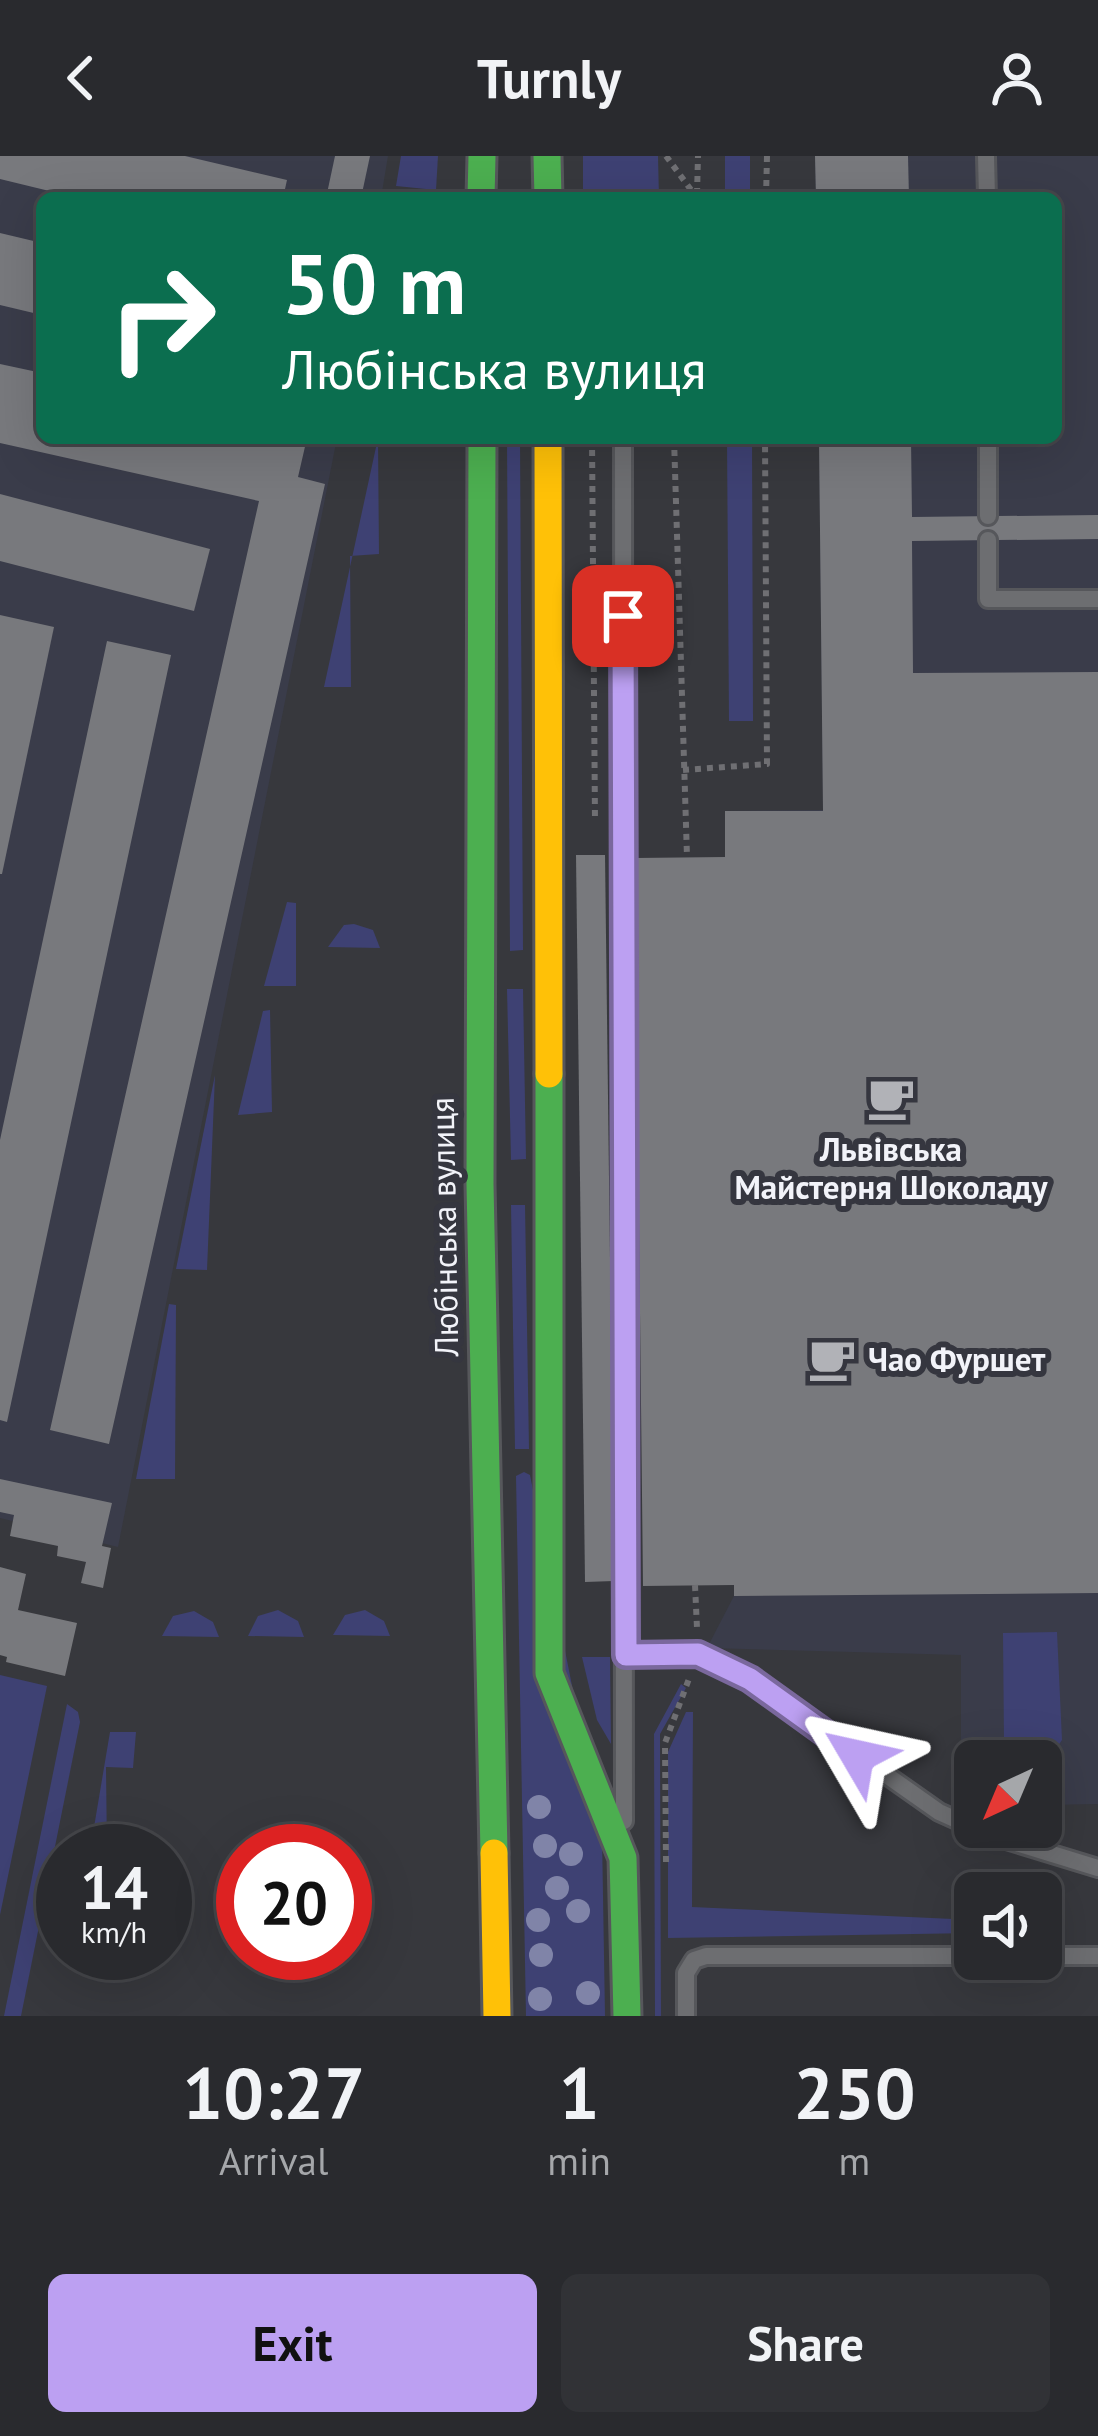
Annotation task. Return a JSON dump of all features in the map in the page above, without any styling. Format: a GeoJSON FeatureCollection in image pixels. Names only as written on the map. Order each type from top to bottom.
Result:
{"type":"FeatureCollection","features":[{"type":"Feature","properties":{"kind":"street"},"geometry":{"type":"LineString","coordinates":[[481,192],[482,156]]}},
{"type":"Feature","properties":{"kind":"street"},"geometry":{"type":"LineString","coordinates":[[547,156],[548,192]]}},
{"type":"Feature","properties":{"kind":"street","name":"Любінська вулиця"},"geometry":{"type":"LineString","coordinates":[[482,444],[478,1044],[497,2016]]}},
{"type":"Feature","properties":{"kind":"street"},"geometry":{"type":"LineString","coordinates":[[548,444],[549,1673],[623,1858],[627,2016]]}},
{"type":"Feature","properties":{"kind":"lane"},"geometry":{"type":"LineString","coordinates":[[986,156],[987,192]]}},
{"type":"Feature","properties":{"kind":"lane"},"geometry":{"type":"LineString","coordinates":[[623,444],[623,1858]]}},
{"type":"Feature","properties":{"kind":"lane"},"geometry":{"type":"LineString","coordinates":[[988,444],[988,516]]}},
{"type":"Feature","properties":{"kind":"lane"},"geometry":{"type":"LineString","coordinates":[[988,540],[988,599],[1098,599]]}},
{"type":"Feature","properties":{"kind":"lane"},"geometry":{"type":"LineString","coordinates":[[626,1655],[698,1654],[750,1679],[939,1812],[990,1835],[1098,1868]]}},
{"type":"Feature","properties":{"kind":"lane"},"geometry":{"type":"LineString","coordinates":[[686,2016],[686,1973],[694,1960],[706,1956],[954,1956]]}},
{"type":"Feature","properties":{"kind":"lane"},"geometry":{"type":"LineString","coordinates":[[1062,1956],[1098,1956]]}},
{"type":"Feature","properties":{"kind":"path"},"geometry":{"type":"LineString","coordinates":[[666,156],[693,192]]}},
{"type":"Feature","properties":{"kind":"path"},"geometry":{"type":"LineString","coordinates":[[697,192],[698,156]]}},
{"type":"Feature","properties":{"kind":"path"},"geometry":{"type":"LineString","coordinates":[[766,156],[766,192]]}},
{"type":"Feature","properties":{"kind":"path"},"geometry":{"type":"LineString","coordinates":[[592,444],[595,832]]}},
{"type":"Feature","properties":{"kind":"path"},"geometry":{"type":"LineString","coordinates":[[674,444],[687,857]]}},
{"type":"Feature","properties":{"kind":"path"},"geometry":{"type":"LineString","coordinates":[[683,770],[767,764],[765,444]]}},
{"type":"Feature","properties":{"kind":"path"},"geometry":{"type":"LineString","coordinates":[[666,1880],[665,1743],[698,1654],[695,1585]]}},
{"type":"Feature","properties":{"kind":"shaded area"},"geometry":{"type":"Polygon","coordinates":[[[0,156],[388,156],[382,192],[36,192],[36,444],[336,444],[118,1547],[0,1518],[0,156]]]}},
{"type":"Feature","properties":{"kind":"shaded area"},"geometry":{"type":"Polygon","coordinates":[[[401,156],[438,156],[436,190],[396,186],[401,156]]]}},
{"type":"Feature","properties":{"kind":"shaded area"},"geometry":{"type":"Polygon","coordinates":[[[583,156],[658,156],[659,192],[583,192],[583,156]]]}},
{"type":"Feature","properties":{"kind":"shaded area"},"geometry":{"type":"Polygon","coordinates":[[[725,156],[750,156],[750,192],[725,192],[725,156]]]}},
{"type":"Feature","properties":{"kind":"shaded area"},"geometry":{"type":"Polygon","coordinates":[[[815,156],[1098,156],[1098,1804],[1062,1805],[1062,1740],[961,1740],[961,1655],[707,1648],[734,1596],[725,811],[823,810],[819,444],[1062,444],[1062,192],[816,192],[815,156]]]}},
{"type":"Feature","properties":{"kind":"shaded area"},"geometry":{"type":"Polygon","coordinates":[[[377,444],[378,444],[379,554],[352,556],[377,444]]]}},
{"type":"Feature","properties":{"kind":"shaded area"},"geometry":{"type":"Polygon","coordinates":[[[507,444],[520,444],[523,950],[510,951],[507,444]]]}},
{"type":"Feature","properties":{"kind":"shaded area"},"geometry":{"type":"Polygon","coordinates":[[[727,444],[752,444],[753,721],[729,721],[727,444]]]}},
{"type":"Feature","properties":{"kind":"shaded area"},"geometry":{"type":"Polygon","coordinates":[[[350,567],[351,687],[324,687],[350,567]]]}},
{"type":"Feature","properties":{"kind":"shaded area"},"geometry":{"type":"Polygon","coordinates":[[[287,902],[296,903],[296,986],[264,986],[287,902]]]}},
{"type":"Feature","properties":{"kind":"shaded area"},"geometry":{"type":"Polygon","coordinates":[[[344,925],[373,930],[380,948],[328,947],[344,925]]]}},
{"type":"Feature","properties":{"kind":"shaded area"},"geometry":{"type":"Polygon","coordinates":[[[507,989],[523,989],[526,1159],[511,1160],[507,989]]]}},
{"type":"Feature","properties":{"kind":"shaded area"},"geometry":{"type":"Polygon","coordinates":[[[270,1010],[272,1112],[238,1115],[263,1011],[270,1010]]]}},
{"type":"Feature","properties":{"kind":"shaded area"},"geometry":{"type":"Polygon","coordinates":[[[215,1075],[207,1270],[176,1269],[215,1075]]]}},
{"type":"Feature","properties":{"kind":"shaded area"},"geometry":{"type":"Polygon","coordinates":[[[511,1205],[525,1205],[529,1449],[515,1449],[511,1205]]]}},
{"type":"Feature","properties":{"kind":"shaded area"},"geometry":{"type":"Polygon","coordinates":[[[169,1304],[176,1305],[175,1479],[136,1479],[169,1304]]]}},
{"type":"Feature","properties":{"kind":"shaded area"},"geometry":{"type":"Polygon","coordinates":[[[530,1475],[602,1836],[605,2016],[526,2016],[516,1476],[530,1475]]]}},
{"type":"Feature","properties":{"kind":"shaded area"},"geometry":{"type":"Polygon","coordinates":[[[278,1610],[298,1621],[304,1637],[248,1636],[258,1616],[278,1610]]]}},
{"type":"Feature","properties":{"kind":"shaded area"},"geometry":{"type":"Polygon","coordinates":[[[365,1610],[384,1621],[390,1636],[333,1635],[345,1615],[365,1610]]]}},
{"type":"Feature","properties":{"kind":"shaded area"},"geometry":{"type":"Polygon","coordinates":[[[194,1611],[213,1622],[219,1637],[162,1636],[173,1616],[194,1611]]]}},
{"type":"Feature","properties":{"kind":"shaded area"},"geometry":{"type":"Polygon","coordinates":[[[1057,1632],[1062,1740],[1004,1740],[1003,1633],[1057,1632]]]}},
{"type":"Feature","properties":{"kind":"shaded area"},"geometry":{"type":"Polygon","coordinates":[[[582,1657],[610,1657],[611,1744],[597,1720],[582,1657]]]}},
{"type":"Feature","properties":{"kind":"shaded area"},"geometry":{"type":"Polygon","coordinates":[[[0,1675],[47,1686],[0,1915],[0,1675]]]}},
{"type":"Feature","properties":{"kind":"shaded area"},"geometry":{"type":"Polygon","coordinates":[[[681,1684],[686,1688],[660,1734],[661,2016],[655,2016],[654,1734],[681,1684]]]}},
{"type":"Feature","properties":{"kind":"shaded area"},"geometry":{"type":"Polygon","coordinates":[[[67,1704],[78,1712],[80,1722],[60,1824],[43,1824],[67,1704]]]}},
{"type":"Feature","properties":{"kind":"shaded area"},"geometry":{"type":"Polygon","coordinates":[[[686,1712],[693,1712],[692,1907],[954,1919],[954,1933],[668,1938],[668,1752],[686,1712]]]}},
{"type":"Feature","properties":{"kind":"shaded area"},"geometry":{"type":"Polygon","coordinates":[[[110,1732],[136,1732],[133,1768],[106,1767],[107,1824],[95,1824],[110,1732]]]}},
{"type":"Feature","properties":{"kind":"shaded area"},"geometry":{"type":"Polygon","coordinates":[[[36,1858],[36,1941],[21,2016],[4,2016],[36,1858]]]}},
{"type":"Feature","properties":{"kind":"building"},"geometry":{"type":"Polygon","coordinates":[[[0,156],[185,156],[287,180],[284,192],[53,192],[0,179],[0,156]]]}},
{"type":"Feature","properties":{"kind":"building"},"geometry":{"type":"Polygon","coordinates":[[[335,156],[370,156],[362,192],[327,192],[335,156]]]}},
{"type":"Feature","properties":{"kind":"building"},"geometry":{"type":"Polygon","coordinates":[[[815,156],[908,156],[909,192],[816,192],[815,156]]]}},
{"type":"Feature","properties":{"kind":"building"},"geometry":{"type":"Polygon","coordinates":[[[0,233],[36,242],[36,314],[0,305],[0,233]]]}},
{"type":"Feature","properties":{"kind":"building"},"geometry":{"type":"Polygon","coordinates":[[[0,364],[36,372],[36,444],[306,444],[298,477],[325,484],[109,1444],[50,1430],[259,501],[0,443],[0,364]]]}},
{"type":"Feature","properties":{"kind":"building"},"geometry":{"type":"Polygon","coordinates":[[[819,444],[911,444],[912,517],[1098,515],[1098,539],[912,541],[913,673],[1098,672],[1098,1593],[734,1596],[734,1585],[643,1586],[635,858],[725,857],[725,811],[823,811],[819,444]]]}},
{"type":"Feature","properties":{"kind":"building"},"geometry":{"type":"Polygon","coordinates":[[[0,494],[210,549],[194,611],[0,561],[0,494]]]}},
{"type":"Feature","properties":{"kind":"building"},"geometry":{"type":"Polygon","coordinates":[[[0,615],[54,627],[2,874],[0,874],[0,615]]]}},
{"type":"Feature","properties":{"kind":"building"},"geometry":{"type":"Polygon","coordinates":[[[107,641],[171,655],[7,1422],[0,1420],[0,1140],[107,641]]]}},
{"type":"Feature","properties":{"kind":"building"},"geometry":{"type":"Polygon","coordinates":[[[576,855],[605,855],[614,1581],[585,1582],[576,855]]]}},
{"type":"Feature","properties":{"kind":"building"},"geometry":{"type":"Polygon","coordinates":[[[0,1479],[112,1503],[102,1546],[111,1548],[103,1588],[81,1583],[86,1562],[57,1556],[58,1546],[10,1536],[14,1515],[0,1512],[0,1479]]]}},
{"type":"Feature","properties":{"kind":"building"},"geometry":{"type":"Polygon","coordinates":[[[0,1567],[26,1574],[18,1610],[77,1623],[65,1676],[6,1662],[7,1657],[0,1655],[0,1567]]]}},
{"type":"Feature","properties":{"kind":"traffic: fast"},"geometry":{"type":"LineString","coordinates":[[481,192],[482,156]]}},
{"type":"Feature","properties":{"kind":"traffic: fast"},"geometry":{"type":"LineString","coordinates":[[547,156],[548,192]]}},
{"type":"Feature","properties":{"kind":"traffic: fast"},"geometry":{"type":"LineString","coordinates":[[482,444],[480,1184],[494,1853]]}},
{"type":"Feature","properties":{"kind":"traffic: fast"},"geometry":{"type":"LineString","coordinates":[[549,1074],[549,1673],[623,1858],[627,2016]]}},
{"type":"Feature","properties":{"kind":"traffic: slow"},"geometry":{"type":"LineString","coordinates":[[548,444],[549,1074]]}},
{"type":"Feature","properties":{"kind":"traffic: slow"},"geometry":{"type":"LineString","coordinates":[[494,1853],[497,2016]]}},
{"type":"Feature","properties":{"kind":"place","name":"Львівська Майстерня Шоколаду"},"geometry":{"type":"Point","coordinates":[891,1098]}},
{"type":"Feature","properties":{"kind":"place","name":"Чао Фуршет"},"geometry":{"type":"Point","coordinates":[832,1359]}},
{"type":"Feature","properties":{"kind":"route"},"geometry":{"type":"LineString","coordinates":[[623,616],[626,1655],[698,1654],[750,1679],[857,1756]]}}]}
